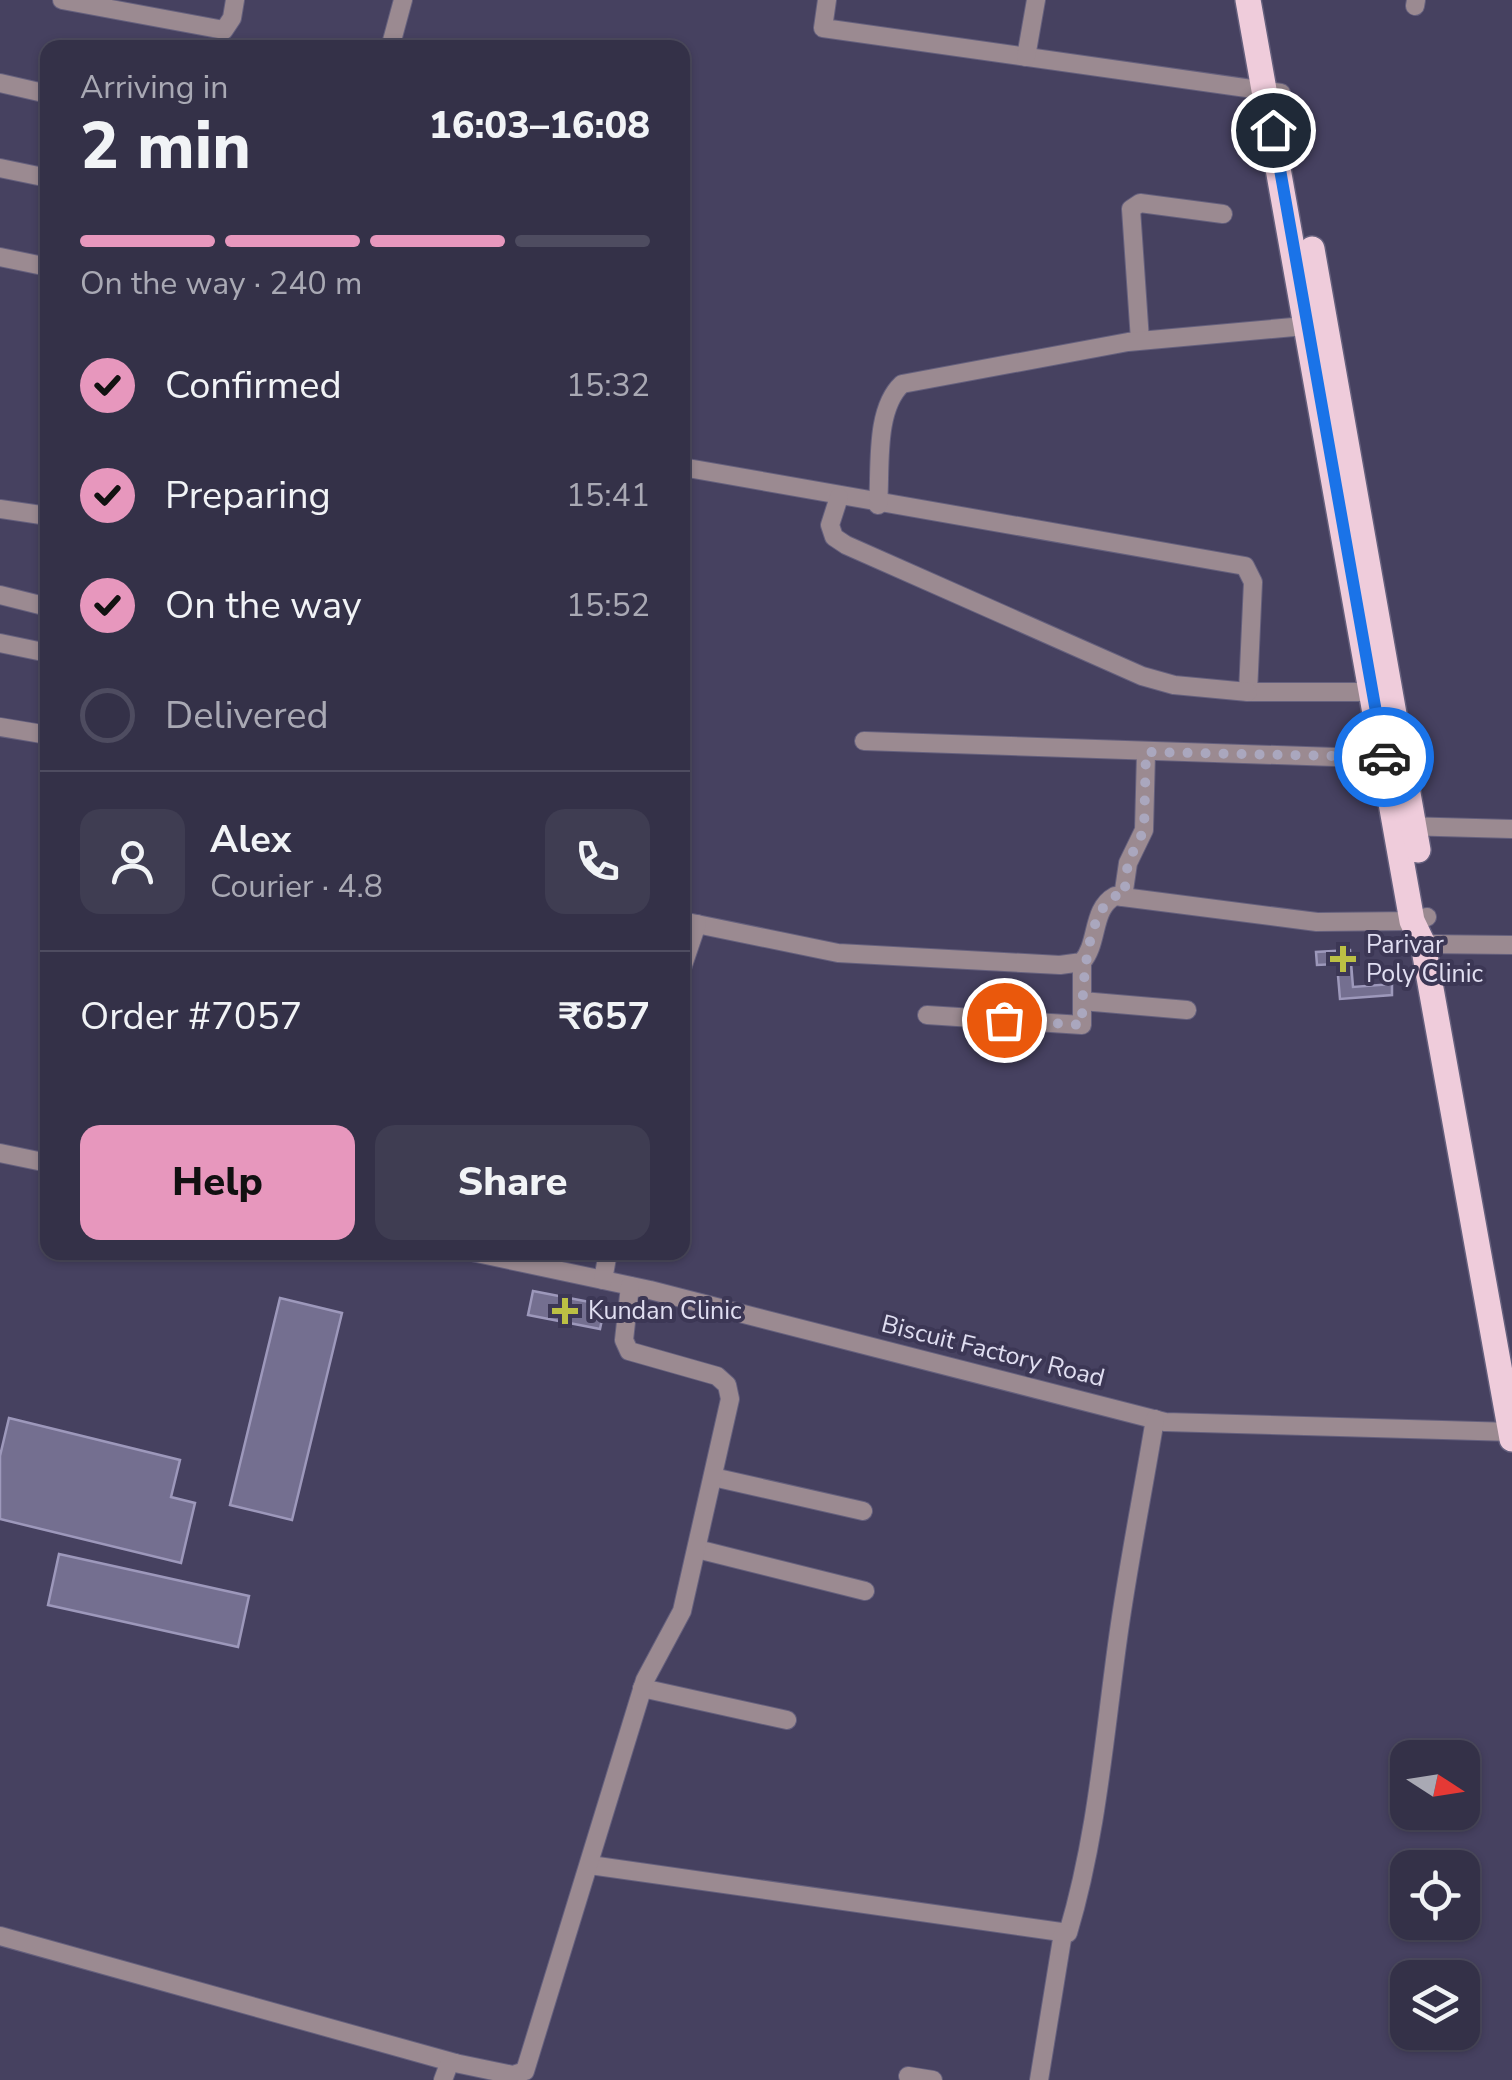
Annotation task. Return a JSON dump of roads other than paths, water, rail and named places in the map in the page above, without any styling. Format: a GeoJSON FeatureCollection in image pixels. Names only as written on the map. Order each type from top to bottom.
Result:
{"type":"FeatureCollection","features":[{"type":"Feature","properties":{"kind":"main road"},"geometry":{"type":"LineString","coordinates":[[1248,0],[1274,92]]}},
{"type":"Feature","properties":{"kind":"main road"},"geometry":{"type":"LineString","coordinates":[[1263,0],[1274,92],[1512,1434]]}},
{"type":"Feature","properties":{"kind":"street"},"geometry":{"type":"LineString","coordinates":[[62,0],[224,30],[232,18],[235,0]]}},
{"type":"Feature","properties":{"kind":"street"},"geometry":{"type":"LineString","coordinates":[[392,40],[403,0]]}},
{"type":"Feature","properties":{"kind":"street"},"geometry":{"type":"LineString","coordinates":[[827,0],[823,28],[1274,92]]}},
{"type":"Feature","properties":{"kind":"street"},"geometry":{"type":"LineString","coordinates":[[1026,57],[1036,0]]}},
{"type":"Feature","properties":{"kind":"street"},"geometry":{"type":"LineString","coordinates":[[0,82],[40,92]]}},
{"type":"Feature","properties":{"kind":"street"},"geometry":{"type":"LineString","coordinates":[[0,168],[40,176]]}},
{"type":"Feature","properties":{"kind":"street"},"geometry":{"type":"LineString","coordinates":[[1140,340],[1131,209],[1140,203],[1223,214]]}},
{"type":"Feature","properties":{"kind":"street"},"geometry":{"type":"LineString","coordinates":[[0,257],[40,265]]}},
{"type":"Feature","properties":{"kind":"street"},"geometry":{"type":"LineString","coordinates":[[878,505],[884,427],[892,393],[902,384],[1140,340],[1317,325]]}},
{"type":"Feature","properties":{"kind":"street"},"geometry":{"type":"LineString","coordinates":[[690,469],[878,505],[1245,566],[1253,582],[1248,692]]}},
{"type":"Feature","properties":{"kind":"street"},"geometry":{"type":"LineString","coordinates":[[839,497],[830,525],[834,537],[846,544],[1159,682],[1248,692],[1383,692]]}},
{"type":"Feature","properties":{"kind":"street"},"geometry":{"type":"LineString","coordinates":[[0,509],[40,515]]}},
{"type":"Feature","properties":{"kind":"street"},"geometry":{"type":"LineString","coordinates":[[0,595],[40,605]]}},
{"type":"Feature","properties":{"kind":"street"},"geometry":{"type":"LineString","coordinates":[[0,643],[40,650]]}},
{"type":"Feature","properties":{"kind":"street"},"geometry":{"type":"LineString","coordinates":[[0,727],[40,734]]}},
{"type":"Feature","properties":{"kind":"street"},"geometry":{"type":"LineString","coordinates":[[864,741],[1394,759]]}},
{"type":"Feature","properties":{"kind":"street"},"geometry":{"type":"LineString","coordinates":[[1124,896],[1128,862],[1144,830],[1146,752]]}},
{"type":"Feature","properties":{"kind":"street"},"geometry":{"type":"LineString","coordinates":[[1406,826],[1512,830]]}},
{"type":"Feature","properties":{"kind":"street"},"geometry":{"type":"LineString","coordinates":[[927,1015],[1082,1025],[1082,962],[1104,904],[1115,896],[1317,922],[1421,927],[1512,945]]}},
{"type":"Feature","properties":{"kind":"street"},"geometry":{"type":"LineString","coordinates":[[690,922],[838,954],[1060,965],[1082,962]]}},
{"type":"Feature","properties":{"kind":"street"},"geometry":{"type":"LineString","coordinates":[[1082,1002],[1187,1010]]}},
{"type":"Feature","properties":{"kind":"street"},"geometry":{"type":"LineString","coordinates":[[0,1153],[40,1161]]}},
{"type":"Feature","properties":{"kind":"street","name":"Biscuit Factory Road"},"geometry":{"type":"LineString","coordinates":[[509,1260],[630,1286],[1155,1419],[1512,1434]]}},
{"type":"Feature","properties":{"kind":"street"},"geometry":{"type":"LineString","coordinates":[[603,1280],[607,1260]]}},
{"type":"Feature","properties":{"kind":"street"},"geometry":{"type":"LineString","coordinates":[[0,1936],[455,2063],[533,2076],[642,1688],[678,1624],[730,1399],[727,1385],[717,1376],[629,1351],[624,1340],[630,1286]]}},
{"type":"Feature","properties":{"kind":"street"},"geometry":{"type":"LineString","coordinates":[[590,1865],[1068,1933],[1085,1876],[1155,1419]]}},
{"type":"Feature","properties":{"kind":"street"},"geometry":{"type":"LineString","coordinates":[[712,1478],[863,1512]]}},
{"type":"Feature","properties":{"kind":"street"},"geometry":{"type":"LineString","coordinates":[[696,1549],[865,1591]]}},
{"type":"Feature","properties":{"kind":"street"},"geometry":{"type":"LineString","coordinates":[[642,1688],[788,1720]]}},
{"type":"Feature","properties":{"kind":"street"},"geometry":{"type":"LineString","coordinates":[[1039,2080],[1063,1932]]}},
{"type":"Feature","properties":{"kind":"street"},"geometry":{"type":"LineString","coordinates":[[443,2080],[449,2064],[455,2063]]}},
{"type":"Feature","properties":{"kind":"street"},"geometry":{"type":"LineString","coordinates":[[908,2076],[934,2080]]}},
{"type":"Feature","properties":{"kind":"place","name":"Parivar Poly Clinic"},"geometry":{"type":"Point","coordinates":[1343,959]}},
{"type":"Feature","properties":{"kind":"place","name":"Kundan Clinic"},"geometry":{"type":"Point","coordinates":[565,1311]}}]}
